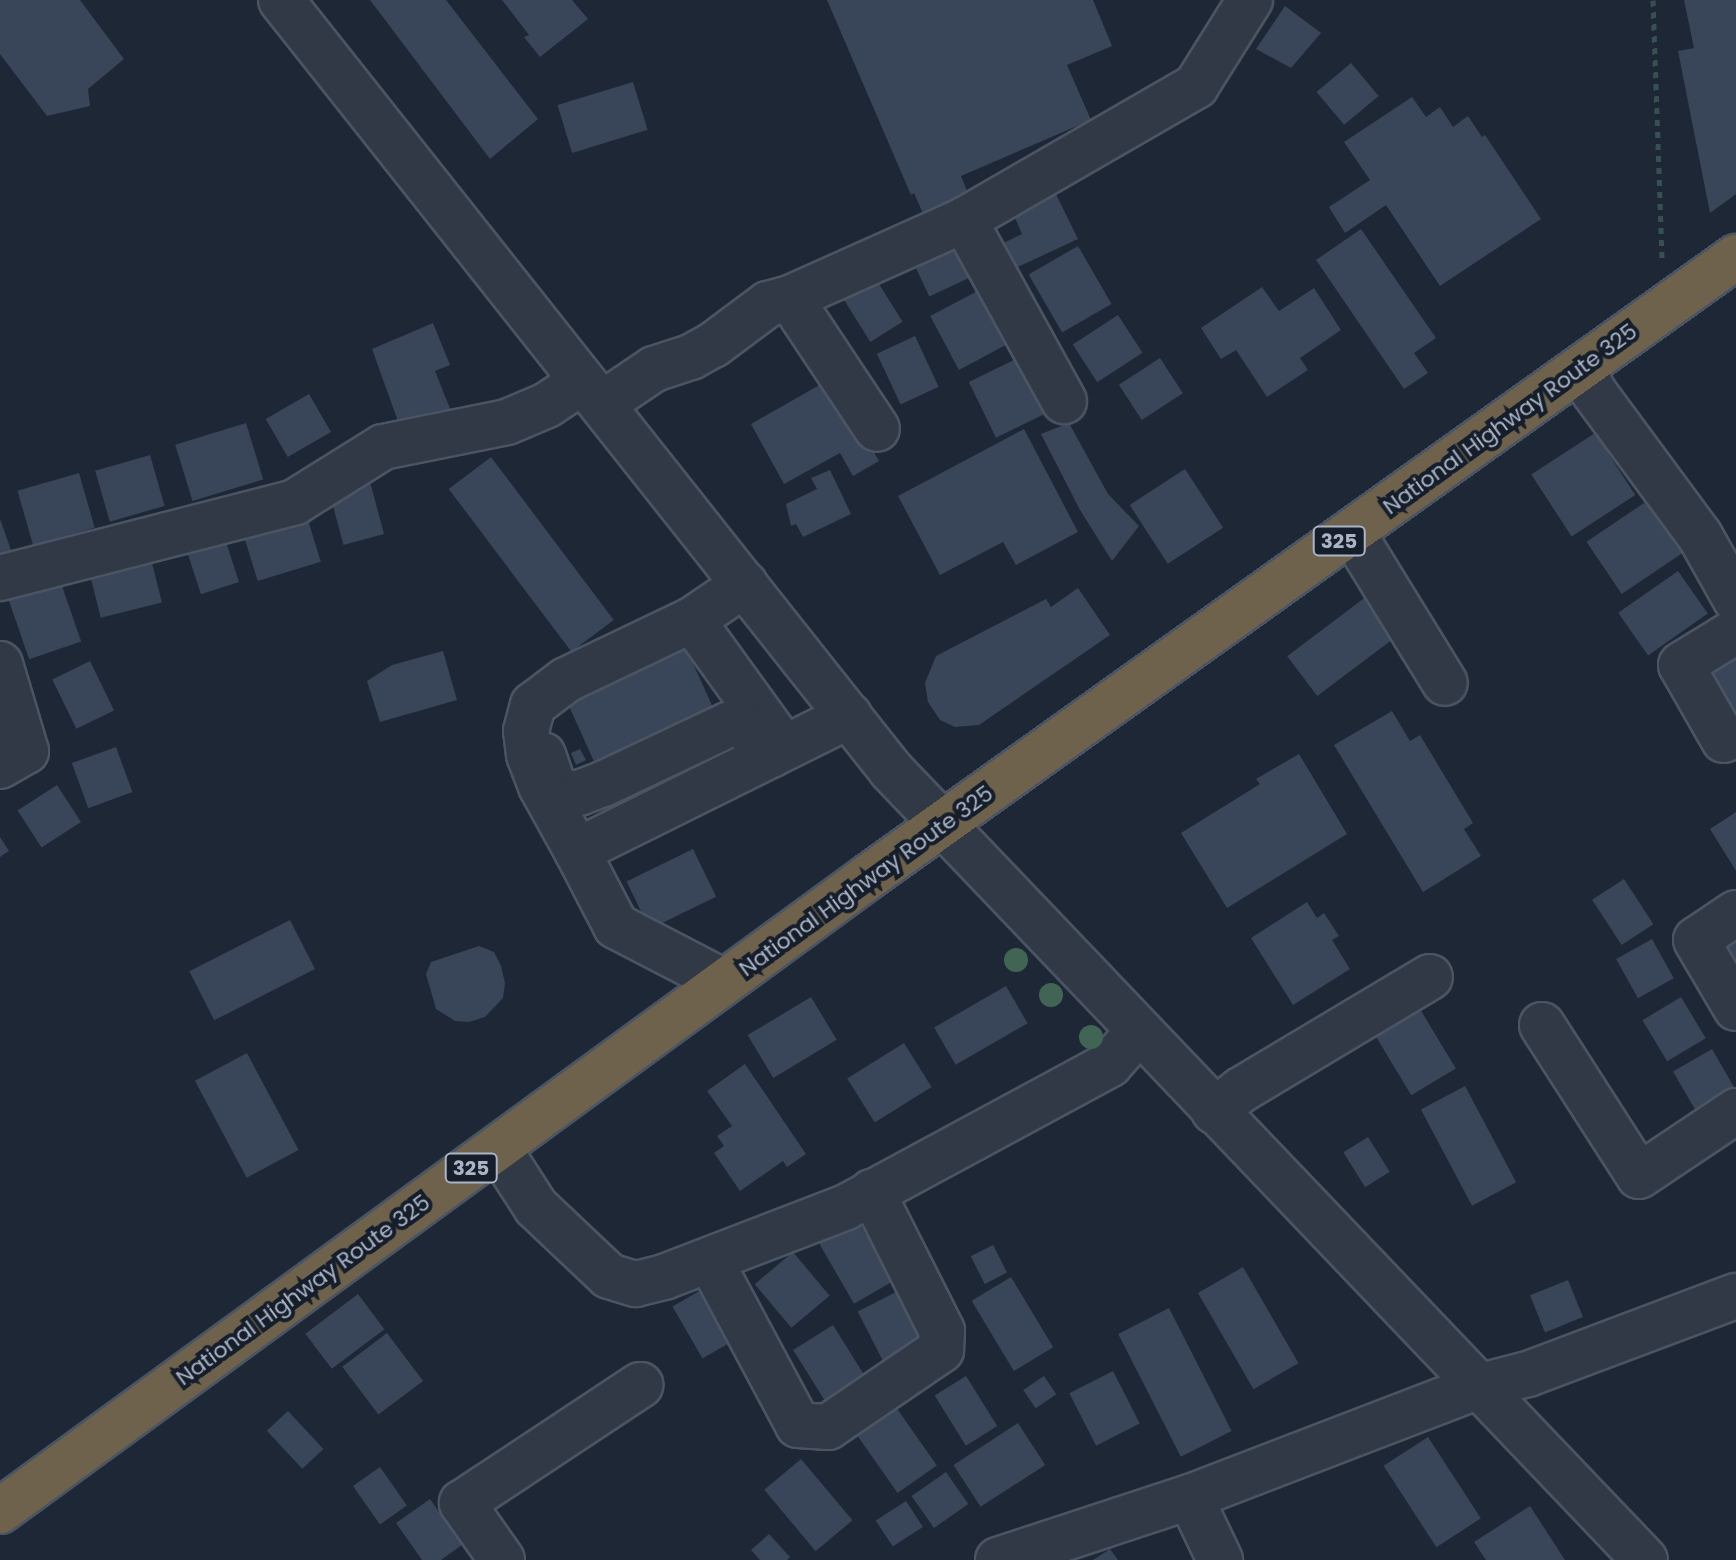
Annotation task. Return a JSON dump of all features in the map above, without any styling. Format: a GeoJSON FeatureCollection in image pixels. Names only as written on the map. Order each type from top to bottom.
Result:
{"type":"FeatureCollection","features":[{"type":"Feature","properties":{"kind":"highway","name":"National Highway Route 325"},"geometry":{"type":"LineString","coordinates":[[0,1511],[724,982],[1736,257]]}},
{"type":"Feature","properties":{"kind":"street"},"geometry":{"type":"LineString","coordinates":[[281,0],[849,716],[943,827],[1645,1560]]}},
{"type":"Feature","properties":{"kind":"street"},"geometry":{"type":"LineString","coordinates":[[0,578],[295,502],[383,447],[507,422],[547,405],[593,393],[713,345],[768,304],[790,298],[964,220],[1196,86],[1250,0]]}},
{"type":"Feature","properties":{"kind":"street"},"geometry":{"type":"LineString","coordinates":[[964,220],[1064,401]]}},
{"type":"Feature","properties":{"kind":"street"},"geometry":{"type":"LineString","coordinates":[[790,298],[877,429]]}},
{"type":"Feature","properties":{"kind":"street"},"geometry":{"type":"LineString","coordinates":[[1582,368],[1593,391],[1700,536],[1736,600]]}},
{"type":"Feature","properties":{"kind":"street"},"geometry":{"type":"LineString","coordinates":[[1352,532],[1445,683]]}},
{"type":"Feature","properties":{"kind":"street"},"geometry":{"type":"LineString","coordinates":[[724,982],[616,926],[541,786],[529,755],[526,731],[533,705],[550,702],[692,620],[745,584]]}},
{"type":"Feature","properties":{"kind":"street"},"geometry":{"type":"LineString","coordinates":[[692,620],[778,752]]}},
{"type":"Feature","properties":{"kind":"street"},"geometry":{"type":"LineString","coordinates":[[1724,740],[1681,665],[1736,631]]}},
{"type":"Feature","properties":{"kind":"street"},"geometry":{"type":"LineString","coordinates":[[0,664],[26,751],[0,766]]}},
{"type":"Feature","properties":{"kind":"street"},"geometry":{"type":"LineString","coordinates":[[550,702],[543,759],[554,787],[567,793],[579,793],[603,784],[730,724],[743,725],[778,752]]}},
{"type":"Feature","properties":{"kind":"street"},"geometry":{"type":"LineString","coordinates":[[577,851],[849,716]]}},
{"type":"Feature","properties":{"kind":"street"},"geometry":{"type":"LineString","coordinates":[[1736,913],[1696,940],[1736,1008]]}},
{"type":"Feature","properties":{"kind":"street"},"geometry":{"type":"LineString","coordinates":[[1214,1111],[1241,1090],[1430,977]]}},
{"type":"Feature","properties":{"kind":"street"},"geometry":{"type":"LineString","coordinates":[[1542,1025],[1639,1176],[1736,1111]]}},
{"type":"Feature","properties":{"kind":"street"},"geometry":{"type":"LineString","coordinates":[[498,1148],[536,1207],[609,1276],[636,1284],[664,1277],[846,1207],[1110,1064],[1138,1032]]}},
{"type":"Feature","properties":{"kind":"street"},"geometry":{"type":"LineString","coordinates":[[710,1260],[798,1425],[828,1427],[941,1350],[942,1331],[872,1192]]}},
{"type":"Feature","properties":{"kind":"street"},"geometry":{"type":"LineString","coordinates":[[998,1560],[1190,1497],[1477,1387],[1528,1374],[1736,1296]]}},
{"type":"Feature","properties":{"kind":"street"},"geometry":{"type":"LineString","coordinates":[[502,1560],[462,1503],[640,1385]]}},
{"type":"Feature","properties":{"kind":"street"},"geometry":{"type":"LineString","coordinates":[[1190,1497],[1220,1560]]}},
{"type":"Feature","properties":{"kind":"path"},"geometry":{"type":"LineString","coordinates":[[1653,0],[1662,276],[1679,298]]}},
{"type":"Feature","properties":{"kind":"building"},"geometry":{"type":"Polygon","coordinates":[[[0,0],[80,0],[124,59],[88,89],[90,106],[47,116],[0,54],[0,0]]]}},
{"type":"Feature","properties":{"kind":"building"},"geometry":{"type":"Polygon","coordinates":[[[370,0],[446,0],[538,119],[490,159],[370,0]]]}},
{"type":"Feature","properties":{"kind":"building"},"geometry":{"type":"Polygon","coordinates":[[[502,0],[572,0],[588,19],[540,57],[524,37],[529,35],[502,0]]]}},
{"type":"Feature","properties":{"kind":"building"},"geometry":{"type":"Polygon","coordinates":[[[827,0],[1093,0],[1112,46],[1067,65],[1091,120],[961,176],[970,198],[925,218],[914,193],[911,195],[827,0]]]}},
{"type":"Feature","properties":{"kind":"building"},"geometry":{"type":"Polygon","coordinates":[[[1684,0],[1736,0],[1736,194],[1710,213],[1678,51],[1694,48],[1684,0]]]}},
{"type":"Feature","properties":{"kind":"building"},"geometry":{"type":"Polygon","coordinates":[[[1285,6],[1321,33],[1291,68],[1256,49],[1285,6]]]}},
{"type":"Feature","properties":{"kind":"building"},"geometry":{"type":"Polygon","coordinates":[[[1351,63],[1379,96],[1344,125],[1317,92],[1351,63]]]}},
{"type":"Feature","properties":{"kind":"building"},"geometry":{"type":"Polygon","coordinates":[[[633,82],[648,130],[572,153],[557,105],[633,82]]]}},
{"type":"Feature","properties":{"kind":"building"},"geometry":{"type":"Polygon","coordinates":[[[1412,97],[1426,117],[1440,107],[1453,127],[1468,116],[1482,137],[1485,135],[1541,219],[1440,286],[1386,205],[1345,233],[1329,207],[1370,180],[1344,142],[1412,97]]]}},
{"type":"Feature","properties":{"kind":"building"},"geometry":{"type":"Polygon","coordinates":[[[1055,192],[1078,239],[1007,272],[995,247],[1022,234],[1013,213],[1055,192]]]}},
{"type":"Feature","properties":{"kind":"building"},"geometry":{"type":"Polygon","coordinates":[[[1361,229],[1436,338],[1414,353],[1428,373],[1404,389],[1316,260],[1361,229]]]}},
{"type":"Feature","properties":{"kind":"building"},"geometry":{"type":"Polygon","coordinates":[[[954,243],[970,277],[929,296],[913,262],[954,243]]]}},
{"type":"Feature","properties":{"kind":"building"},"geometry":{"type":"Polygon","coordinates":[[[1078,246],[1112,304],[1062,333],[1029,275],[1078,246]]]}},
{"type":"Feature","properties":{"kind":"building"},"geometry":{"type":"Polygon","coordinates":[[[874,276],[903,322],[870,342],[842,296],[874,276]]]}},
{"type":"Feature","properties":{"kind":"building"},"geometry":{"type":"Polygon","coordinates":[[[985,287],[1014,341],[959,370],[930,316],[985,287]]]}},
{"type":"Feature","properties":{"kind":"building"},"geometry":{"type":"Polygon","coordinates":[[[1262,287],[1279,311],[1314,288],[1341,330],[1300,358],[1308,370],[1267,397],[1236,350],[1221,359],[1201,328],[1262,287]]]}},
{"type":"Feature","properties":{"kind":"building"},"geometry":{"type":"Polygon","coordinates":[[[1118,315],[1143,353],[1097,382],[1073,344],[1118,315]]]}},
{"type":"Feature","properties":{"kind":"building"},"geometry":{"type":"Polygon","coordinates":[[[433,323],[450,365],[435,371],[451,411],[399,424],[372,349],[433,323]]]}},
{"type":"Feature","properties":{"kind":"building"},"geometry":{"type":"Polygon","coordinates":[[[915,336],[939,387],[901,405],[877,354],[915,336]]]}},
{"type":"Feature","properties":{"kind":"building"},"geometry":{"type":"Polygon","coordinates":[[[1020,357],[1047,413],[996,438],[969,382],[1020,357]]]}},
{"type":"Feature","properties":{"kind":"building"},"geometry":{"type":"Polygon","coordinates":[[[1160,358],[1183,393],[1142,420],[1119,385],[1160,358]]]}},
{"type":"Feature","properties":{"kind":"building"},"geometry":{"type":"Polygon","coordinates":[[[823,383],[851,434],[860,428],[879,461],[853,476],[840,453],[784,484],[751,424],[823,383]]]}},
{"type":"Feature","properties":{"kind":"building"},"geometry":{"type":"Polygon","coordinates":[[[309,394],[331,432],[288,457],[266,419],[309,394]]]}},
{"type":"Feature","properties":{"kind":"building"},"geometry":{"type":"Polygon","coordinates":[[[246,423],[263,479],[192,501],[175,445],[246,423]]]}},
{"type":"Feature","properties":{"kind":"building"},"geometry":{"type":"Polygon","coordinates":[[[1069,423],[1108,494],[1139,526],[1112,561],[1080,510],[1041,434],[1069,423]]]}},
{"type":"Feature","properties":{"kind":"building"},"geometry":{"type":"Polygon","coordinates":[[[1024,429],[1078,532],[1016,565],[1003,542],[940,575],[898,496],[1024,429]]]}},
{"type":"Feature","properties":{"kind":"building"},"geometry":{"type":"Polygon","coordinates":[[[1595,433],[1635,495],[1572,536],[1531,474],[1595,433]]]}},
{"type":"Feature","properties":{"kind":"building"},"geometry":{"type":"Polygon","coordinates":[[[150,455],[165,506],[110,522],[95,471],[150,455]]]}},
{"type":"Feature","properties":{"kind":"building"},"geometry":{"type":"Polygon","coordinates":[[[491,457],[614,620],[571,652],[449,489],[491,457]]]}},
{"type":"Feature","properties":{"kind":"building"},"geometry":{"type":"Polygon","coordinates":[[[1185,469],[1223,528],[1168,564],[1130,505],[1185,469]]]}},
{"type":"Feature","properties":{"kind":"building"},"geometry":{"type":"Polygon","coordinates":[[[830,470],[851,514],[803,537],[796,524],[791,526],[786,504],[817,489],[811,478],[830,470]]]}},
{"type":"Feature","properties":{"kind":"building"},"geometry":{"type":"Polygon","coordinates":[[[79,473],[95,528],[33,545],[17,491],[79,473]]]}},
{"type":"Feature","properties":{"kind":"building"},"geometry":{"type":"Polygon","coordinates":[[[369,478],[384,534],[343,545],[328,489],[369,478]]]}},
{"type":"Feature","properties":{"kind":"building"},"geometry":{"type":"Polygon","coordinates":[[[1647,501],[1682,553],[1622,594],[1586,542],[1647,501]]]}},
{"type":"Feature","properties":{"kind":"building"},"geometry":{"type":"Polygon","coordinates":[[[305,510],[321,562],[258,581],[242,529],[305,510]]]}},
{"type":"Feature","properties":{"kind":"building"},"geometry":{"type":"Polygon","coordinates":[[[0,519],[12,553],[0,557],[0,519]]]}},
{"type":"Feature","properties":{"kind":"building"},"geometry":{"type":"Polygon","coordinates":[[[226,542],[239,582],[201,594],[188,554],[226,542]]]}},
{"type":"Feature","properties":{"kind":"building"},"geometry":{"type":"Polygon","coordinates":[[[150,555],[162,603],[101,618],[89,570],[150,555]]]}},
{"type":"Feature","properties":{"kind":"building"},"geometry":{"type":"Polygon","coordinates":[[[1678,571],[1708,614],[1648,655],[1618,613],[1678,571]]]}},
{"type":"Feature","properties":{"kind":"building"},"geometry":{"type":"Polygon","coordinates":[[[60,580],[81,641],[29,659],[8,598],[60,580]]]}},
{"type":"Feature","properties":{"kind":"building"},"geometry":{"type":"Polygon","coordinates":[[[1078,588],[1110,635],[979,725],[955,727],[940,720],[928,702],[925,683],[936,656],[1046,599],[1051,607],[1078,588]]]}},
{"type":"Feature","properties":{"kind":"building"},"geometry":{"type":"Polygon","coordinates":[[[1367,596],[1397,636],[1317,696],[1287,656],[1367,596]]]}},
{"type":"Feature","properties":{"kind":"building"},"geometry":{"type":"Polygon","coordinates":[[[686,648],[715,712],[596,766],[564,695],[580,687],[584,696],[628,676],[624,667],[639,660],[643,668],[686,648]]]}},
{"type":"Feature","properties":{"kind":"building"},"geometry":{"type":"Polygon","coordinates":[[[1736,650],[1736,743],[1679,675],[1736,650]]]}},
{"type":"Feature","properties":{"kind":"building"},"geometry":{"type":"Polygon","coordinates":[[[443,651],[457,700],[380,722],[367,681],[392,665],[443,651]]]}},
{"type":"Feature","properties":{"kind":"building"},"geometry":{"type":"Polygon","coordinates":[[[90,661],[114,710],[76,729],[52,679],[90,661]]]}},
{"type":"Feature","properties":{"kind":"building"},"geometry":{"type":"Polygon","coordinates":[[[1392,711],[1410,741],[1420,735],[1473,823],[1464,829],[1481,856],[1423,892],[1334,745],[1392,711]]]}},
{"type":"Feature","properties":{"kind":"building"},"geometry":{"type":"Polygon","coordinates":[[[116,747],[132,792],[88,808],[72,763],[116,747]]]}},
{"type":"Feature","properties":{"kind":"building"},"geometry":{"type":"Polygon","coordinates":[[[580,749],[586,760],[576,765],[571,753],[580,749]]]}},
{"type":"Feature","properties":{"kind":"building"},"geometry":{"type":"Polygon","coordinates":[[[1299,754],[1347,834],[1227,908],[1181,833],[1260,784],[1256,779],[1299,754]]]}},
{"type":"Feature","properties":{"kind":"building"},"geometry":{"type":"Polygon","coordinates":[[[57,785],[81,822],[42,847],[18,811],[57,785]]]}},
{"type":"Feature","properties":{"kind":"building"},"geometry":{"type":"Polygon","coordinates":[[[1736,812],[1736,871],[1710,829],[1736,812]]]}},
{"type":"Feature","properties":{"kind":"building"},"geometry":{"type":"Polygon","coordinates":[[[0,837],[9,851],[0,857],[0,837]]]}},
{"type":"Feature","properties":{"kind":"building"},"geometry":{"type":"Polygon","coordinates":[[[693,849],[716,897],[650,929],[626,881],[693,849]]]}},
{"type":"Feature","properties":{"kind":"building"},"geometry":{"type":"Polygon","coordinates":[[[1624,879],[1653,924],[1622,945],[1592,900],[1624,879]]]}},
{"type":"Feature","properties":{"kind":"building"},"geometry":{"type":"Polygon","coordinates":[[[1307,902],[1317,918],[1324,913],[1339,936],[1332,940],[1350,969],[1293,1005],[1251,938],[1307,902]]]}},
{"type":"Feature","properties":{"kind":"building"},"geometry":{"type":"Polygon","coordinates":[[[290,920],[315,969],[214,1020],[189,971],[290,920]]]}},
{"type":"Feature","properties":{"kind":"building"},"geometry":{"type":"Polygon","coordinates":[[[1736,926],[1736,972],[1715,939],[1736,926]]]}},
{"type":"Feature","properties":{"kind":"building"},"geometry":{"type":"Polygon","coordinates":[[[1652,939],[1674,978],[1638,998],[1616,959],[1652,939]]]}},
{"type":"Feature","properties":{"kind":"building"},"geometry":{"type":"Polygon","coordinates":[[[479,946],[494,952],[501,966],[505,983],[503,998],[485,1017],[469,1022],[455,1021],[436,1009],[426,974],[431,962],[479,946]]]}},
{"type":"Feature","properties":{"kind":"building"},"geometry":{"type":"Polygon","coordinates":[[[1006,986],[1028,1023],[956,1065],[934,1028],[1006,986]]]}},
{"type":"Feature","properties":{"kind":"building"},"geometry":{"type":"Polygon","coordinates":[[[1411,994],[1456,1069],[1411,1095],[1366,1021],[1411,994]]]}},
{"type":"Feature","properties":{"kind":"building"},"geometry":{"type":"Polygon","coordinates":[[[811,997],[837,1040],[773,1078],[748,1035],[811,997]]]}},
{"type":"Feature","properties":{"kind":"building"},"geometry":{"type":"Polygon","coordinates":[[[1681,997],[1706,1038],[1667,1061],[1642,1020],[1681,997]]]}},
{"type":"Feature","properties":{"kind":"building"},"geometry":{"type":"Polygon","coordinates":[[[904,1043],[932,1087],[875,1123],[847,1079],[904,1043]]]}},
{"type":"Feature","properties":{"kind":"building"},"geometry":{"type":"Polygon","coordinates":[[[1712,1049],[1734,1087],[1695,1110],[1673,1072],[1712,1049]]]}},
{"type":"Feature","properties":{"kind":"building"},"geometry":{"type":"Polygon","coordinates":[[[247,1053],[299,1150],[247,1178],[195,1081],[247,1053]]]}},
{"type":"Feature","properties":{"kind":"building"},"geometry":{"type":"Polygon","coordinates":[[[745,1064],[806,1154],[787,1167],[783,1161],[740,1191],[714,1153],[724,1146],[717,1136],[732,1126],[707,1091],[745,1064]]]}},
{"type":"Feature","properties":{"kind":"building"},"geometry":{"type":"Polygon","coordinates":[[[1465,1086],[1516,1182],[1472,1206],[1421,1109],[1465,1086]]]}},
{"type":"Feature","properties":{"kind":"building"},"geometry":{"type":"Polygon","coordinates":[[[1368,1137],[1390,1172],[1365,1187],[1343,1152],[1368,1137]]]}},
{"type":"Feature","properties":{"kind":"building"},"geometry":{"type":"Polygon","coordinates":[[[857,1219],[893,1281],[854,1304],[818,1242],[857,1219]]]}},
{"type":"Feature","properties":{"kind":"building"},"geometry":{"type":"Polygon","coordinates":[[[993,1245],[1007,1273],[985,1284],[971,1256],[993,1245]]]}},
{"type":"Feature","properties":{"kind":"building"},"geometry":{"type":"Polygon","coordinates":[[[793,1252],[830,1296],[791,1328],[755,1284],[793,1252]]]}},
{"type":"Feature","properties":{"kind":"building"},"geometry":{"type":"Polygon","coordinates":[[[1243,1267],[1298,1363],[1253,1389],[1198,1293],[1243,1267]]]}},
{"type":"Feature","properties":{"kind":"building"},"geometry":{"type":"Polygon","coordinates":[[[1011,1277],[1053,1347],[1014,1371],[972,1301],[1011,1277]]]}},
{"type":"Feature","properties":{"kind":"building"},"geometry":{"type":"Polygon","coordinates":[[[1568,1280],[1583,1317],[1545,1332],[1530,1295],[1568,1280]]]}},
{"type":"Feature","properties":{"kind":"building"},"geometry":{"type":"Polygon","coordinates":[[[708,1286],[738,1338],[702,1358],[672,1306],[708,1286]]]}},
{"type":"Feature","properties":{"kind":"building"},"geometry":{"type":"Polygon","coordinates":[[[896,1292],[923,1345],[884,1364],[858,1312],[896,1292]]]}},
{"type":"Feature","properties":{"kind":"building"},"geometry":{"type":"Polygon","coordinates":[[[358,1294],[384,1329],[332,1369],[305,1334],[358,1294]]]}},
{"type":"Feature","properties":{"kind":"building"},"geometry":{"type":"Polygon","coordinates":[[[1169,1308],[1232,1431],[1181,1457],[1118,1334],[1169,1308]]]}},
{"type":"Feature","properties":{"kind":"building"},"geometry":{"type":"Polygon","coordinates":[[[833,1325],[864,1375],[824,1400],[793,1350],[833,1325]]]}},
{"type":"Feature","properties":{"kind":"building"},"geometry":{"type":"Polygon","coordinates":[[[387,1333],[423,1381],[378,1415],[342,1367],[387,1333]]]}},
{"type":"Feature","properties":{"kind":"building"},"geometry":{"type":"Polygon","coordinates":[[[1113,1371],[1140,1424],[1096,1446],[1069,1393],[1113,1371]]]}},
{"type":"Feature","properties":{"kind":"building"},"geometry":{"type":"Polygon","coordinates":[[[966,1376],[997,1426],[966,1446],[935,1396],[966,1376]]]}},
{"type":"Feature","properties":{"kind":"building"},"geometry":{"type":"Polygon","coordinates":[[[1044,1376],[1056,1394],[1036,1408],[1023,1390],[1044,1376]]]}},
{"type":"Feature","properties":{"kind":"building"},"geometry":{"type":"Polygon","coordinates":[[[891,1400],[937,1466],[898,1493],[852,1428],[891,1400]]]}},
{"type":"Feature","properties":{"kind":"building"},"geometry":{"type":"Polygon","coordinates":[[[288,1411],[323,1449],[302,1469],[267,1431],[288,1411]]]}},
{"type":"Feature","properties":{"kind":"building"},"geometry":{"type":"Polygon","coordinates":[[[1018,1423],[1045,1465],[981,1507],[953,1465],[1018,1423]]]}},
{"type":"Feature","properties":{"kind":"building"},"geometry":{"type":"Polygon","coordinates":[[[1428,1437],[1481,1518],[1436,1547],[1384,1466],[1428,1437]]]}},
{"type":"Feature","properties":{"kind":"building"},"geometry":{"type":"Polygon","coordinates":[[[801,1459],[852,1520],[816,1551],[764,1490],[801,1459]]]}},
{"type":"Feature","properties":{"kind":"building"},"geometry":{"type":"Polygon","coordinates":[[[380,1467],[407,1506],[380,1524],[353,1486],[380,1467]]]}},
{"type":"Feature","properties":{"kind":"building"},"geometry":{"type":"Polygon","coordinates":[[[946,1472],[968,1504],[934,1528],[912,1496],[946,1472]]]}},
{"type":"Feature","properties":{"kind":"building"},"geometry":{"type":"Polygon","coordinates":[[[430,1499],[462,1545],[441,1560],[422,1560],[396,1523],[430,1499]]]}},
{"type":"Feature","properties":{"kind":"building"},"geometry":{"type":"Polygon","coordinates":[[[906,1501],[923,1527],[893,1547],[876,1521],[906,1501]]]}},
{"type":"Feature","properties":{"kind":"building"},"geometry":{"type":"Polygon","coordinates":[[[1530,1506],[1565,1560],[1486,1560],[1474,1542],[1530,1506]]]}},
{"type":"Feature","properties":{"kind":"building"},"geometry":{"type":"Polygon","coordinates":[[[769,1534],[790,1557],[787,1560],[760,1560],[751,1550],[769,1534]]]}},
{"type":"Feature","properties":{"kind":"building"},"geometry":{"type":"Polygon","coordinates":[[[1110,1549],[1118,1560],[1093,1560],[1110,1549]]]}}]}
